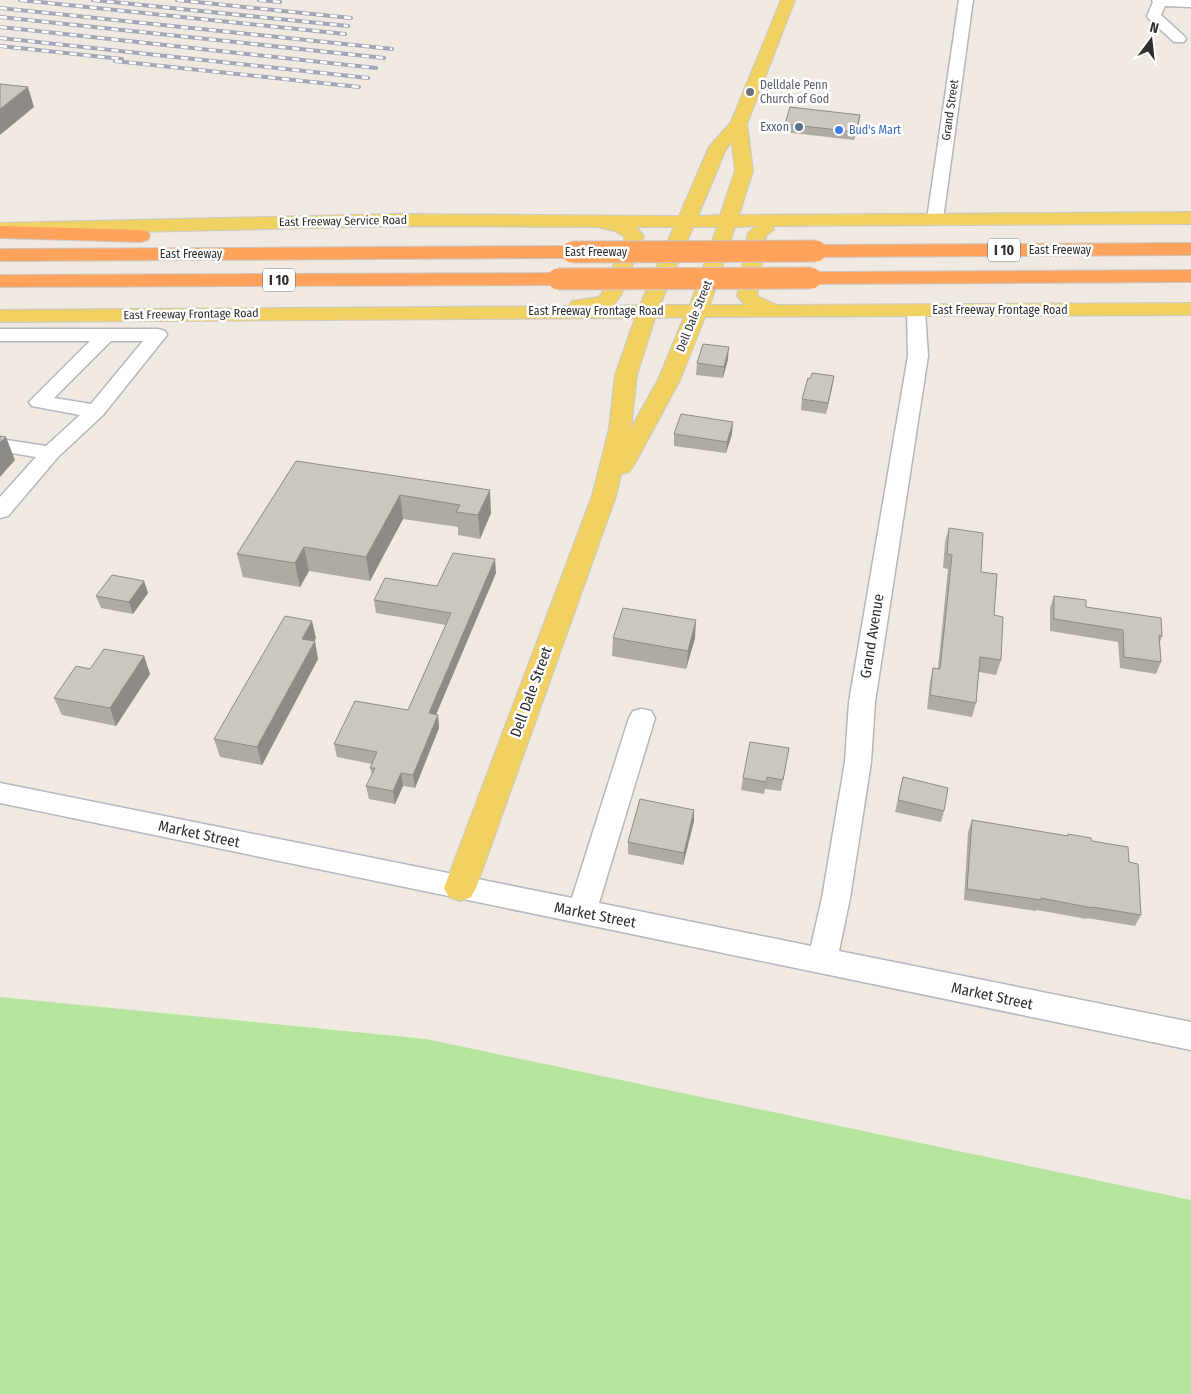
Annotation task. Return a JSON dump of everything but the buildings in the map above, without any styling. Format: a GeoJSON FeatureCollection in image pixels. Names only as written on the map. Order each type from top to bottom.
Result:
{"type":"FeatureCollection","features":[{"type":"Feature","properties":{"kind":"highway"},"geometry":{"type":"LineString","coordinates":[[0,231],[257,238],[500,253]]}},
{"type":"Feature","properties":{"kind":"highway","name":"East Freeway"},"geometry":{"type":"LineString","coordinates":[[0,255],[1191,249]]}},
{"type":"Feature","properties":{"kind":"highway","name":"East Freeway"},"geometry":{"type":"LineString","coordinates":[[0,281],[1191,278]]}},
{"type":"Feature","properties":{"kind":"main road","name":"Dell Dale Street"},"geometry":{"type":"LineString","coordinates":[[460,888],[604,496],[620,429],[626,375],[647,312],[718,147],[739,124],[788,0]]}},
{"type":"Feature","properties":{"kind":"main road","name":"Dell Dale Street"},"geometry":{"type":"LineString","coordinates":[[604,496],[669,380],[695,311],[705,292],[744,171],[739,124]]}},
{"type":"Feature","properties":{"kind":"main road"},"geometry":{"type":"LineString","coordinates":[[686,221],[1191,218]]}},
{"type":"Feature","properties":{"kind":"main road","name":"East Freeway Service Road"},"geometry":{"type":"LineString","coordinates":[[0,231],[397,220],[686,221]]}},
{"type":"Feature","properties":{"kind":"main road"},"geometry":{"type":"LineString","coordinates":[[773,310],[754,303],[747,296],[757,233],[767,228],[783,225],[872,224],[898,220]]}},
{"type":"Feature","properties":{"kind":"main road"},"geometry":{"type":"LineString","coordinates":[[468,311],[492,308],[590,305],[605,302],[611,295],[635,236],[630,231],[619,226],[578,222]]}},
{"type":"Feature","properties":{"kind":"main road","name":"East Freeway Frontage Road"},"geometry":{"type":"LineString","coordinates":[[0,316],[468,311],[1191,309]]}},
{"type":"Feature","properties":{"kind":"street","name":"Grand Street"},"geometry":{"type":"LineString","coordinates":[[935,219],[966,0]]}},
{"type":"Feature","properties":{"kind":"street"},"geometry":{"type":"LineString","coordinates":[[1179,39],[1154,16],[1159,1],[1191,3]]}},
{"type":"Feature","properties":{"kind":"street","name":"Grand Avenue"},"geometry":{"type":"LineString","coordinates":[[822,961],[836,898],[858,762],[864,692],[918,356],[916,311]]}},
{"type":"Feature","properties":{"kind":"street"},"geometry":{"type":"LineString","coordinates":[[0,335],[158,335],[96,411],[51,453],[0,512]]}},
{"type":"Feature","properties":{"kind":"street"},"geometry":{"type":"LineString","coordinates":[[96,411],[39,402],[106,335]]}},
{"type":"Feature","properties":{"kind":"street"},"geometry":{"type":"LineString","coordinates":[[0,445],[51,453]]}},
{"type":"Feature","properties":{"kind":"street"},"geometry":{"type":"LineString","coordinates":[[582,912],[642,718]]}},
{"type":"Feature","properties":{"kind":"street","name":"Market Street"},"geometry":{"type":"LineString","coordinates":[[0,794],[1191,1036]]}},
{"type":"Feature","properties":{"kind":"green space"},"geometry":{"type":"Polygon","coordinates":[[[0,997],[426,1039],[1191,1200],[1191,1394],[0,1394],[0,997]]]}},
{"type":"Feature","properties":{"kind":"railway"},"geometry":{"type":"LineString","coordinates":[[20,0],[345,34]]}},
{"type":"Feature","properties":{"kind":"railway"},"geometry":{"type":"LineString","coordinates":[[93,0],[348,26]]}},
{"type":"Feature","properties":{"kind":"railway"},"geometry":{"type":"LineString","coordinates":[[177,0],[351,18]]}},
{"type":"Feature","properties":{"kind":"railway"},"geometry":{"type":"LineString","coordinates":[[259,0],[280,2]]}},
{"type":"Feature","properties":{"kind":"railway"},"geometry":{"type":"LineString","coordinates":[[0,8],[392,49]]}},
{"type":"Feature","properties":{"kind":"railway"},"geometry":{"type":"LineString","coordinates":[[0,17],[384,58]]}},
{"type":"Feature","properties":{"kind":"railway"},"geometry":{"type":"LineString","coordinates":[[0,27],[376,68]]}},
{"type":"Feature","properties":{"kind":"railway"},"geometry":{"type":"LineString","coordinates":[[0,38],[368,78]]}},
{"type":"Feature","properties":{"kind":"railway"},"geometry":{"type":"LineString","coordinates":[[0,46],[122,59]]}},
{"type":"Feature","properties":{"kind":"railway"},"geometry":{"type":"LineString","coordinates":[[115,61],[359,87]]}},
{"type":"Feature","properties":{"kind":"place","name":"Delldale Penn Church of God"},"geometry":{"type":"Point","coordinates":[750,92]}},
{"type":"Feature","properties":{"kind":"place","name":"Exxon"},"geometry":{"type":"Point","coordinates":[799,127]}},
{"type":"Feature","properties":{"kind":"place","name":"Bud's Mart"},"geometry":{"type":"Point","coordinates":[839,130]}}]}
